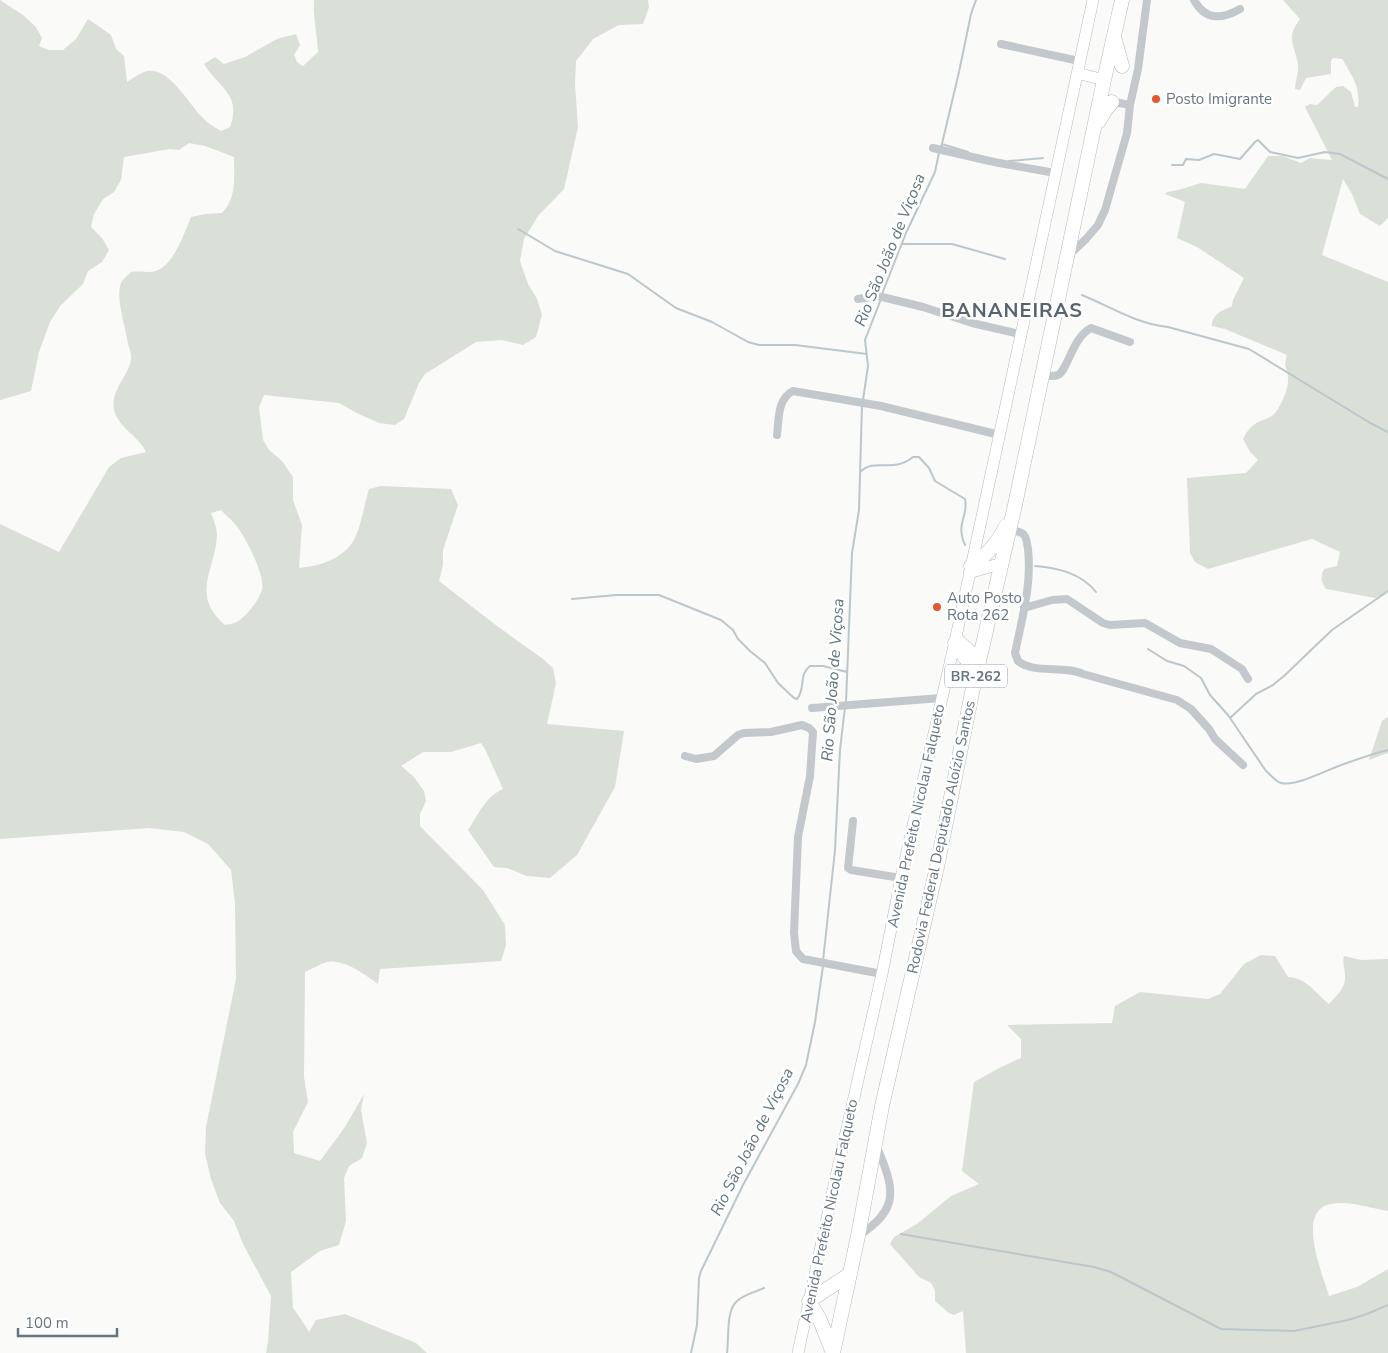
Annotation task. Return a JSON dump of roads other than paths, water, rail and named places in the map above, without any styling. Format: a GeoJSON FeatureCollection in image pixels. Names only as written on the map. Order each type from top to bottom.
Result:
{"type":"FeatureCollection","features":[{"type":"Feature","properties":{"kind":"highway","name":"Rodovia Federal Deputado Aloízio Santos"},"geometry":{"type":"LineString","coordinates":[[833,1353],[858,1236],[875,1142],[1010,530],[1091,138],[1106,101],[1104,80],[1122,0]]}},
{"type":"Feature","properties":{"kind":"highway"},"geometry":{"type":"LineString","coordinates":[[1114,34],[1117,54],[1122,66]]}},
{"type":"Feature","properties":{"kind":"highway"},"geometry":{"type":"LineString","coordinates":[[970,570],[1000,539],[1015,505]]}},
{"type":"Feature","properties":{"kind":"highway"},"geometry":{"type":"LineString","coordinates":[[955,640],[971,666],[968,714]]}},
{"type":"Feature","properties":{"kind":"highway"},"geometry":{"type":"LineString","coordinates":[[833,1353],[820,1320],[809,1301],[850,1274]]}},
{"type":"Feature","properties":{"kind":"street","name":"Avenida Prefeito Nicolau Falqueto"},"geometry":{"type":"LineString","coordinates":[[798,1353],[1000,435],[1092,0]]}},
{"type":"Feature","properties":{"kind":"street"},"geometry":{"type":"LineString","coordinates":[[1067,257],[1086,239],[1098,224],[1105,210],[1127,132],[1130,105],[1138,70],[1147,0]]}},
{"type":"Feature","properties":{"kind":"street"},"geometry":{"type":"LineString","coordinates":[[1194,0],[1198,8],[1211,16],[1227,15],[1240,9]]}},
{"type":"Feature","properties":{"kind":"street"},"geometry":{"type":"LineString","coordinates":[[1001,44],[1079,61]]}},
{"type":"Feature","properties":{"kind":"street"},"geometry":{"type":"LineString","coordinates":[[1107,64],[1138,70]]}},
{"type":"Feature","properties":{"kind":"street"},"geometry":{"type":"LineString","coordinates":[[1076,73],[1104,80]]}},
{"type":"Feature","properties":{"kind":"street"},"geometry":{"type":"LineString","coordinates":[[1106,101],[1130,105]]}},
{"type":"Feature","properties":{"kind":"street"},"geometry":{"type":"LineString","coordinates":[[936,149],[1055,173]]}},
{"type":"Feature","properties":{"kind":"street"},"geometry":{"type":"LineString","coordinates":[[858,299],[878,296],[922,307],[972,323],[1020,334]]}},
{"type":"Feature","properties":{"kind":"street"},"geometry":{"type":"LineString","coordinates":[[1042,375],[1052,377],[1062,372],[1076,342],[1085,331],[1091,328],[1097,328],[1130,342]]}},
{"type":"Feature","properties":{"kind":"street"},"geometry":{"type":"LineString","coordinates":[[777,435],[782,401],[787,394],[793,391],[922,414],[1000,435]]}},
{"type":"Feature","properties":{"kind":"street"},"geometry":{"type":"LineString","coordinates":[[1010,530],[1020,532],[1027,540],[1029,585],[1014,653],[1018,661],[1021,664],[1057,670],[1075,670],[1083,674],[1177,700],[1191,709],[1215,739],[1243,765]]}},
{"type":"Feature","properties":{"kind":"street"},"geometry":{"type":"LineString","coordinates":[[970,570],[1002,563]]}},
{"type":"Feature","properties":{"kind":"street"},"geometry":{"type":"LineString","coordinates":[[1024,608],[1060,598],[1067,599],[1103,623],[1110,625],[1145,623],[1180,643],[1211,649],[1242,669],[1248,679]]}},
{"type":"Feature","properties":{"kind":"street"},"geometry":{"type":"LineString","coordinates":[[955,640],[980,660]]}},
{"type":"Feature","properties":{"kind":"street"},"geometry":{"type":"LineString","coordinates":[[812,708],[941,698]]}},
{"type":"Feature","properties":{"kind":"street"},"geometry":{"type":"LineString","coordinates":[[685,756],[696,759],[714,756],[744,733],[771,732],[802,725],[813,732],[810,776],[798,837],[794,943],[798,955],[803,959],[882,974]]}},
{"type":"Feature","properties":{"kind":"street"},"geometry":{"type":"LineString","coordinates":[[853,821],[848,868],[901,878]]}},
{"type":"Feature","properties":{"kind":"street"},"geometry":{"type":"LineString","coordinates":[[858,1236],[866,1231],[884,1213],[891,1196],[891,1185],[887,1171],[875,1142]]}},
{"type":"Feature","properties":{"kind":"waterway","name":"Rio São João de Viçosa"},"geometry":{"type":"LineString","coordinates":[[941,148],[971,14],[976,0]]}},
{"type":"Feature","properties":{"kind":"waterway"},"geometry":{"type":"LineString","coordinates":[[1172,165],[1183,165],[1186,159],[1199,160],[1214,154],[1240,159],[1258,140],[1270,152],[1298,158],[1325,152],[1340,154],[1388,179]]}},
{"type":"Feature","properties":{"kind":"waterway"},"geometry":{"type":"LineString","coordinates":[[942,144],[968,152]]}},
{"type":"Feature","properties":{"kind":"waterway","name":"Rio São João de Viçosa"},"geometry":{"type":"LineString","coordinates":[[882,294],[906,233],[935,172],[939,153]]}},
{"type":"Feature","properties":{"kind":"waterway"},"geometry":{"type":"LineString","coordinates":[[1009,161],[1043,158]]}},
{"type":"Feature","properties":{"kind":"waterway"},"geometry":{"type":"LineString","coordinates":[[518,229],[555,251],[628,274],[676,308],[712,322],[748,342],[759,345],[795,345],[867,354]]}},
{"type":"Feature","properties":{"kind":"waterway"},"geometry":{"type":"LineString","coordinates":[[902,244],[952,244],[1005,259]]}},
{"type":"Feature","properties":{"kind":"waterway"},"geometry":{"type":"LineString","coordinates":[[1082,295],[1146,322],[1249,349],[1388,432]]}},
{"type":"Feature","properties":{"kind":"waterway","name":"Rio São João de Viçosa"},"geometry":{"type":"LineString","coordinates":[[863,400],[868,366],[865,340],[881,299]]}},
{"type":"Feature","properties":{"kind":"waterway","name":"Rio São João de Viçosa"},"geometry":{"type":"LineString","coordinates":[[846,702],[852,553],[859,510],[862,405]]}},
{"type":"Feature","properties":{"kind":"waterway"},"geometry":{"type":"LineString","coordinates":[[860,472],[872,466],[898,464],[913,457],[919,457],[929,468],[935,481],[965,499],[966,505],[961,531],[965,545]]}},
{"type":"Feature","properties":{"kind":"waterway"},"geometry":{"type":"LineString","coordinates":[[1035,566],[1052,568],[1076,576],[1096,592]]}},
{"type":"Feature","properties":{"kind":"waterway"},"geometry":{"type":"LineString","coordinates":[[1230,718],[1256,694],[1273,685],[1284,676],[1332,630],[1388,591]]}},
{"type":"Feature","properties":{"kind":"waterway"},"geometry":{"type":"LineString","coordinates":[[572,599],[616,595],[659,595],[721,620],[733,630],[738,639],[750,651],[765,663],[778,683],[797,699],[800,695],[804,674],[810,666],[823,666],[847,672]]}},
{"type":"Feature","properties":{"kind":"waterway"},"geometry":{"type":"LineString","coordinates":[[1148,649],[1167,661],[1184,666],[1201,678],[1210,695],[1228,715],[1266,771],[1281,783],[1288,784],[1304,780],[1344,764],[1388,750]]}},
{"type":"Feature","properties":{"kind":"waterway","name":"Rio São João de Viçosa"},"geometry":{"type":"LineString","coordinates":[[823,961],[835,850],[840,750],[845,707]]}},
{"type":"Feature","properties":{"kind":"waterway","name":"Rio São João de Viçosa"},"geometry":{"type":"LineString","coordinates":[[691,1353],[697,1325],[701,1271],[743,1185],[798,1084],[806,1065],[815,1022],[823,966]]}},
{"type":"Feature","properties":{"kind":"waterway"},"geometry":{"type":"LineString","coordinates":[[901,1234],[1094,1267],[1111,1272],[1221,1329],[1294,1331],[1348,1320],[1388,1305]]}},
{"type":"Feature","properties":{"kind":"waterway"},"geometry":{"type":"LineString","coordinates":[[727,1353],[729,1319],[733,1306],[742,1297],[764,1288]]}},
{"type":"Feature","properties":{"kind":"place","name":"Posto Imigrante"},"geometry":{"type":"Point","coordinates":[1156,99]}},
{"type":"Feature","properties":{"kind":"place","name":"Auto Posto Rota 262"},"geometry":{"type":"Point","coordinates":[937,607]}},
{"type":"Feature","properties":{"kind":"district","name":"BANANEIRAS"},"geometry":{"type":"Point","coordinates":[1012,310]}}]}
